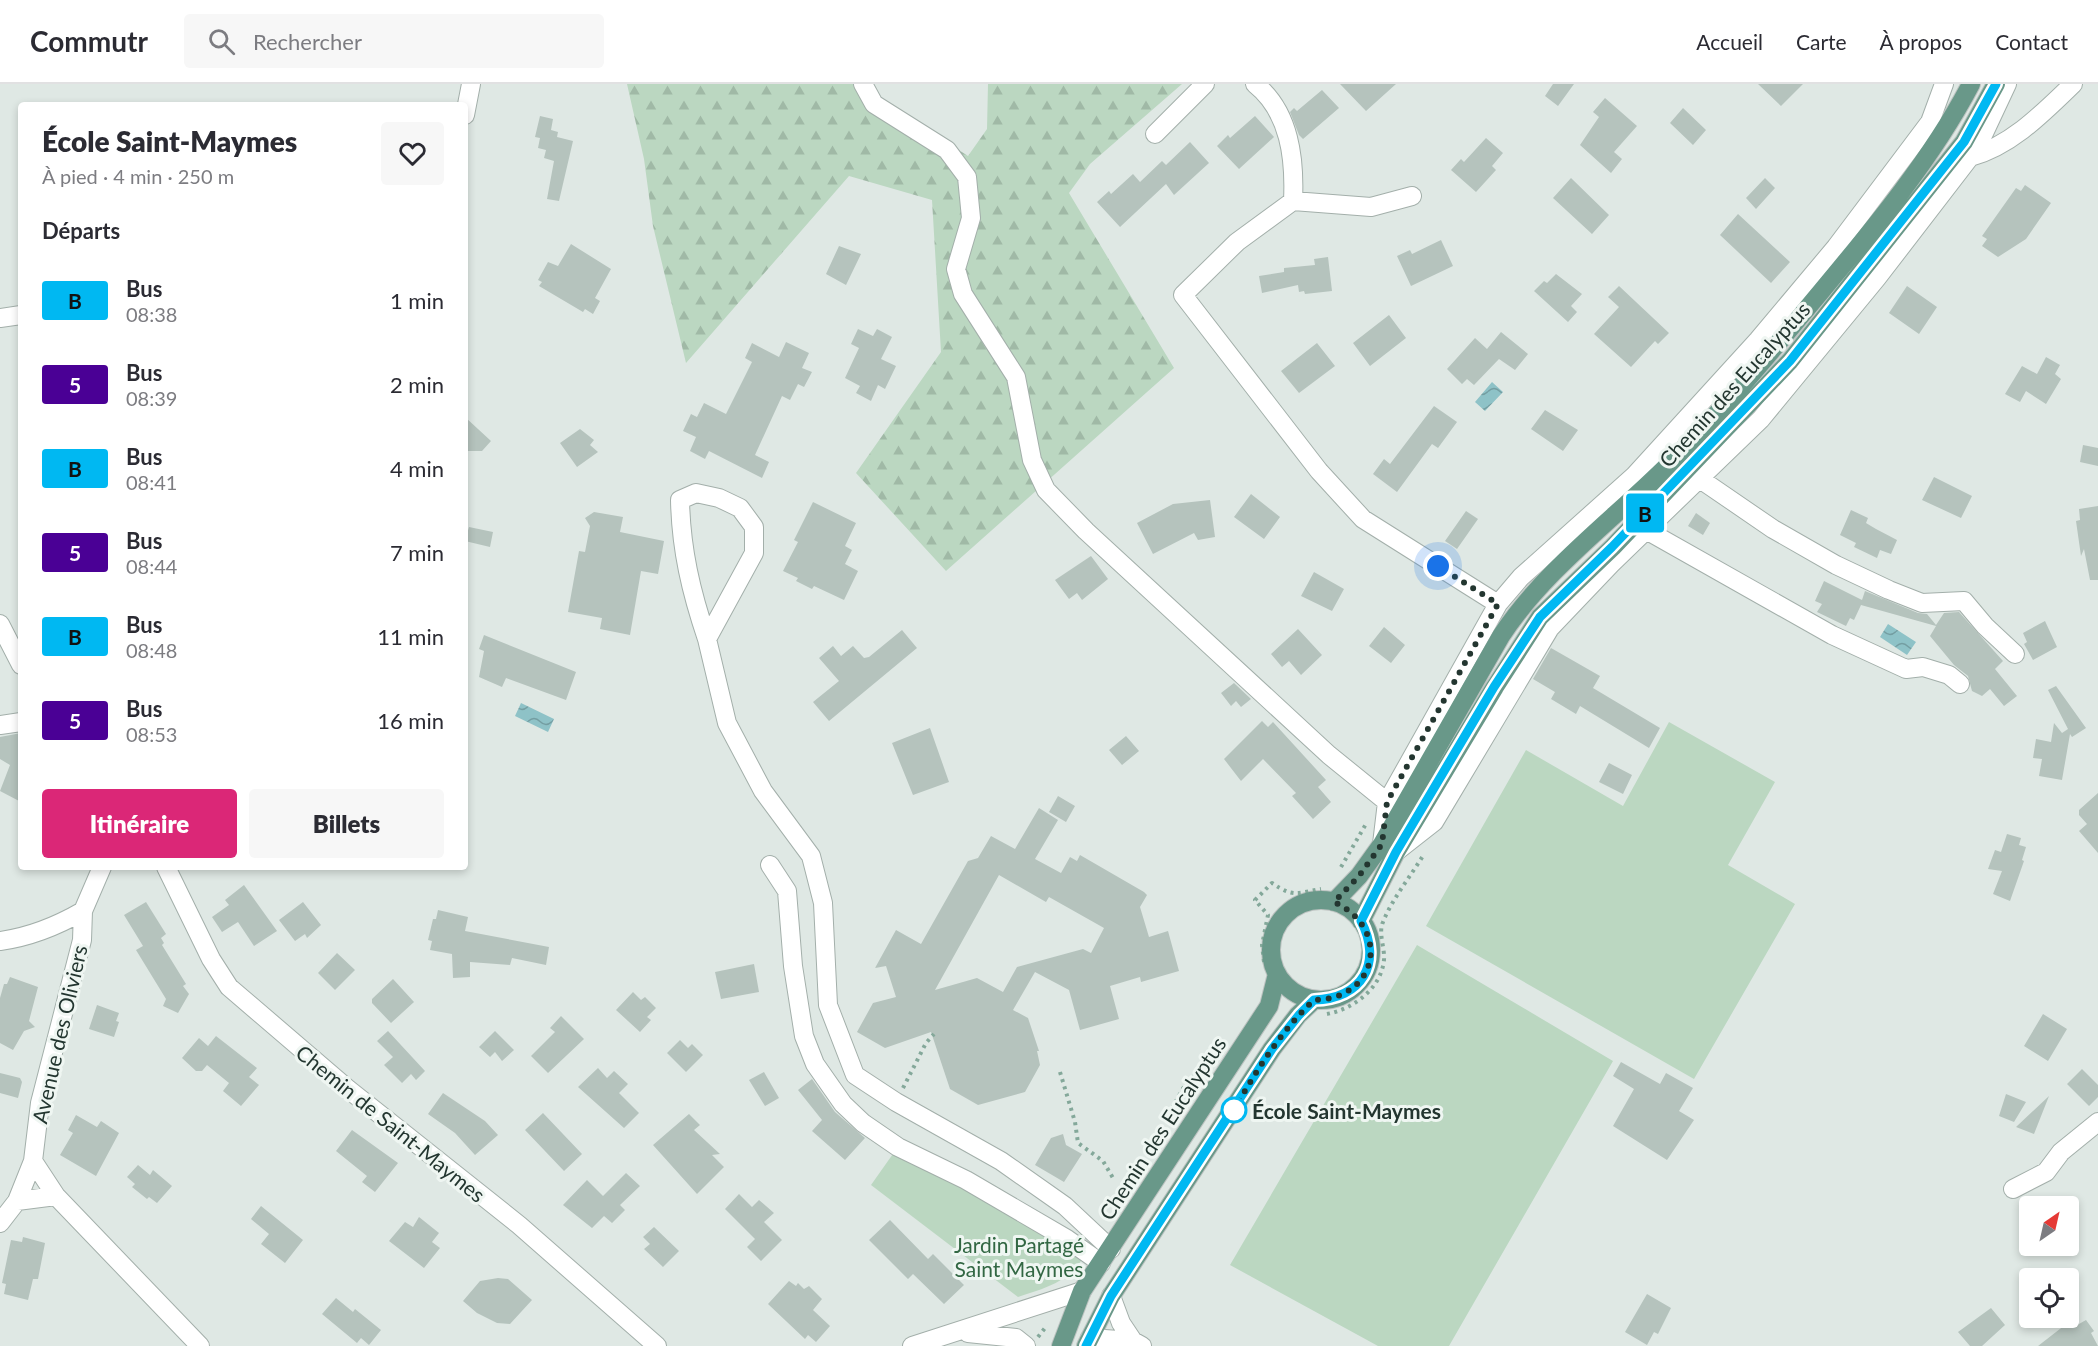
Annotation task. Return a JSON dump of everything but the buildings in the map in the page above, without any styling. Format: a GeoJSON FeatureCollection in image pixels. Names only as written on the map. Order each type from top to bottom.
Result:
{"type":"FeatureCollection","features":[{"type":"Feature","properties":{"kind":"main road","name":"Chemin des Eucalyptus"},"geometry":{"type":"LineString","coordinates":[[1361,921],[1389,848],[1501,636],[1523,603],[1679,454],[1774,349],[1850,257],[1946,131],[1971,84]]}},
{"type":"Feature","properties":{"kind":"main road","name":"Chemin des Eucalyptus"},"geometry":{"type":"LineString","coordinates":[[1331,895],[1359,876],[1389,848],[1540,617],[1612,547],[1790,361],[1964,142],[1996,84]]}},
{"type":"Feature","properties":{"kind":"main road"},"geometry":{"type":"LineString","coordinates":[[1088,1342],[1111,1296],[1272,1049],[1299,1015],[1316,1008],[1331,1000],[1347,994],[1359,983],[1368,969],[1370,944],[1361,921],[1331,895],[1301,904],[1287,913],[1277,926],[1271,942],[1270,969],[1293,991],[1316,1008]]}},
{"type":"Feature","properties":{"kind":"main road","name":"Chemin des Eucalyptus"},"geometry":{"type":"LineString","coordinates":[[1061,1346],[1082,1292],[1269,1006],[1270,969]]}},
{"type":"Feature","properties":{"kind":"street"},"geometry":{"type":"LineString","coordinates":[[468,102],[471,84]]}},
{"type":"Feature","properties":{"kind":"street"},"geometry":{"type":"LineString","coordinates":[[863,84],[874,104],[947,150],[967,177],[971,218],[956,268],[963,294],[1016,377],[1032,460],[1047,490],[1086,531],[1329,755],[1387,802]]}},
{"type":"Feature","properties":{"kind":"street"},"geometry":{"type":"LineString","coordinates":[[1155,134],[1205,84]]}},
{"type":"Feature","properties":{"kind":"street"},"geometry":{"type":"LineString","coordinates":[[1255,84],[1264,91],[1276,109],[1289,138],[1294,169],[1293,201]]}},
{"type":"Feature","properties":{"kind":"street","name":"Chemin des Eucalyptus"},"geometry":{"type":"LineString","coordinates":[[1944,84],[1930,122],[1836,247],[1758,340],[1634,476],[1521,577],[1498,604],[1387,802],[1389,848],[1434,822],[1550,628],[1646,530],[1761,419],[1877,278],[1977,148],[2007,84]]}},
{"type":"Feature","properties":{"kind":"street","name":"Chemin des Eucalyptus"},"geometry":{"type":"LineString","coordinates":[[1970,157],[1984,154],[2037,119],[2073,84]]}},
{"type":"Feature","properties":{"kind":"street"},"geometry":{"type":"LineString","coordinates":[[1412,196],[1371,207],[1293,201],[1237,242],[1183,295],[1319,471],[1364,519],[1498,604]]}},
{"type":"Feature","properties":{"kind":"street"},"geometry":{"type":"LineString","coordinates":[[0,318],[18,315]]}},
{"type":"Feature","properties":{"kind":"street"},"geometry":{"type":"LineString","coordinates":[[1700,479],[1773,530],[1836,565],[1889,590],[1922,603],[1964,601],[1985,626],[2015,654]]}},
{"type":"Feature","properties":{"kind":"street"},"geometry":{"type":"LineString","coordinates":[[706,639],[754,554],[754,527],[740,508],[719,498],[696,493],[680,500],[681,540],[690,587],[727,723],[763,791],[811,856],[823,903],[828,1005],[855,1075],[896,1102],[1001,1161],[1065,1206],[1106,1256]]}},
{"type":"Feature","properties":{"kind":"street"},"geometry":{"type":"LineString","coordinates":[[1646,530],[1832,635],[1906,669],[1923,667],[1949,675],[1960,684]]}},
{"type":"Feature","properties":{"kind":"street"},"geometry":{"type":"LineString","coordinates":[[0,624],[18,659]]}},
{"type":"Feature","properties":{"kind":"street"},"geometry":{"type":"LineString","coordinates":[[0,725],[18,722]]}},
{"type":"Feature","properties":{"kind":"street"},"geometry":{"type":"LineString","coordinates":[[770,865],[787,891],[793,966],[804,1035],[815,1064],[843,1104],[863,1123],[898,1147],[966,1179],[1067,1239],[1106,1256]]}},
{"type":"Feature","properties":{"kind":"street","name":"Avenue des Oliviers"},"geometry":{"type":"LineString","coordinates":[[0,1223],[17,1201],[33,1161],[40,1103],[82,940],[83,911],[102,870]]}},
{"type":"Feature","properties":{"kind":"street","name":"Chemin de Saint-Maymes"},"geometry":{"type":"LineString","coordinates":[[167,870],[211,958],[229,987],[339,1082],[519,1225],[657,1346]]}},
{"type":"Feature","properties":{"kind":"street"},"geometry":{"type":"LineString","coordinates":[[0,941],[17,939],[61,924],[83,911]]}},
{"type":"Feature","properties":{"kind":"street"},"geometry":{"type":"LineString","coordinates":[[2013,1190],[2046,1172],[2061,1152],[2098,1122]]}},
{"type":"Feature","properties":{"kind":"street"},"geometry":{"type":"LineString","coordinates":[[33,1161],[56,1196],[200,1346]]}},
{"type":"Feature","properties":{"kind":"street"},"geometry":{"type":"LineString","coordinates":[[17,1201],[56,1196]]}},
{"type":"Feature","properties":{"kind":"street"},"geometry":{"type":"LineString","coordinates":[[912,1346],[1082,1292]]}},
{"type":"Feature","properties":{"kind":"street"},"geometry":{"type":"LineString","coordinates":[[1111,1296],[1121,1323],[1137,1344]]}},
{"type":"Feature","properties":{"kind":"street"},"geometry":{"type":"LineString","coordinates":[[948,1333],[980,1332],[1016,1338],[1026,1346]]}},
{"type":"Feature","properties":{"kind":"street"},"geometry":{"type":"LineString","coordinates":[[1088,1342],[1137,1344]]}},
{"type":"Feature","properties":{"kind":"path"},"geometry":{"type":"LineString","coordinates":[[1316,1008],[1343,1010],[1368,993],[1378,979],[1384,959],[1381,924],[1426,849]]}},
{"type":"Feature","properties":{"kind":"path"},"geometry":{"type":"LineString","coordinates":[[1270,969],[1262,945],[1268,915],[1255,900],[1272,883],[1285,892],[1298,895],[1331,895]]}},
{"type":"Feature","properties":{"kind":"path"},"geometry":{"type":"LineString","coordinates":[[896,1102],[934,1034]]}},
{"type":"Feature","properties":{"kind":"path","name":"Chemin des Eucalyptus"},"geometry":{"type":"LineString","coordinates":[[1134,1177],[1186,1083],[1214,1061]]}},
{"type":"Feature","properties":{"kind":"path"},"geometry":{"type":"LineString","coordinates":[[1060,1072],[1078,1143],[1103,1161],[1113,1178]]}},
{"type":"Feature","properties":{"kind":"green space"},"geometry":{"type":"Polygon","coordinates":[[[627,84],[857,84],[968,156],[987,129],[988,84],[1182,84],[1090,164],[1069,193],[1174,368],[946,571],[856,473],[941,352],[932,200],[849,176],[686,363],[653,226],[644,159],[627,84]]]}},
{"type":"Feature","properties":{"kind":"green space"},"geometry":{"type":"Polygon","coordinates":[[[1669,722],[1775,782],[1728,865],[1795,904],[1694,1079],[1426,926],[1526,750],[1623,806],[1669,722]]]}},
{"type":"Feature","properties":{"kind":"green space"},"geometry":{"type":"Polygon","coordinates":[[[1417,945],[1613,1061],[1449,1346],[1378,1346],[1230,1265],[1417,945]]]}},
{"type":"Feature","properties":{"kind":"green space","name":"Jardin Partagé Saint Maymes"},"geometry":{"type":"Polygon","coordinates":[[[895,1151],[948,1177],[1083,1258],[1070,1273],[1055,1284],[1018,1297],[871,1185],[895,1151]]]}},
{"type":"Feature","properties":{"kind":"water"},"geometry":{"type":"Polygon","coordinates":[[[1492,382],[1503,392],[1485,411],[1475,402],[1492,382]]]}},
{"type":"Feature","properties":{"kind":"water"},"geometry":{"type":"Polygon","coordinates":[[[1888,624],[1916,642],[1907,655],[1880,637],[1888,624]]]}},
{"type":"Feature","properties":{"kind":"water"},"geometry":{"type":"Polygon","coordinates":[[[521,703],[554,719],[548,732],[515,716],[521,703]]]}},
{"type":"Feature","properties":{"kind":"bus line","name":"B"},"geometry":{"type":"LineString","coordinates":[[1086,1346],[1111,1296],[1272,1049],[1314,1000],[1331,1000],[1347,994],[1359,983],[1368,969],[1371,952],[1369,936],[1361,921],[1396,852],[1494,687],[1540,617],[1612,547],[1790,361],[1964,142],[1996,84]]}},
{"type":"Feature","properties":{"kind":"place","name":"École Saint-Maymes"},"geometry":{"type":"Point","coordinates":[1234,1110]}},
{"type":"Feature","properties":{"kind":"route"},"geometry":{"type":"LineString","coordinates":[[1234,1110],[1272,1049],[1299,1015],[1314,1000],[1331,1000],[1347,994],[1359,983],[1368,969],[1371,952],[1369,936],[1361,921],[1349,909],[1334,902],[1359,876],[1382,844],[1387,802],[1498,604],[1438,566]]}}]}
